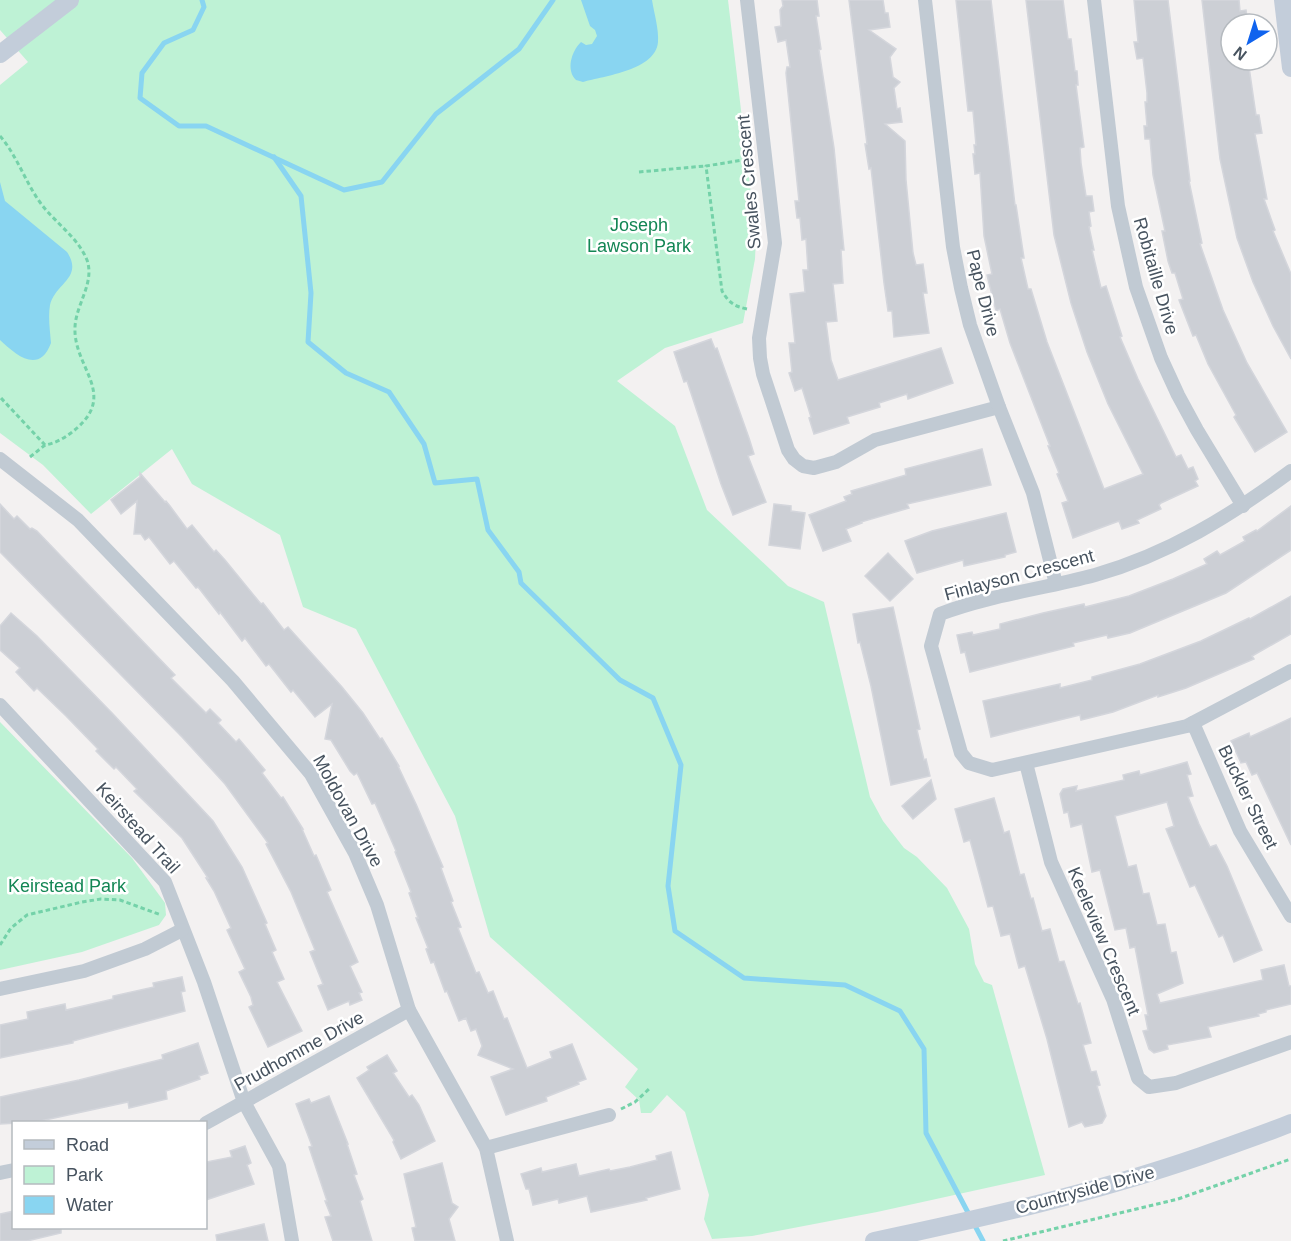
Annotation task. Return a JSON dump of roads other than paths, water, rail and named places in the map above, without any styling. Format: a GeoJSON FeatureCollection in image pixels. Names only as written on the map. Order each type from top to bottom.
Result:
{"type":"FeatureCollection","features":[{"type":"Feature","properties":{"kind":"main road"},"geometry":{"type":"LineString","coordinates":[[0,54],[25,37],[70,0]]}},
{"type":"Feature","properties":{"kind":"main road"},"geometry":{"type":"LineString","coordinates":[[1283,0],[1291,69]]}},
{"type":"Feature","properties":{"kind":"main road","name":"Countryside Drive"},"geometry":{"type":"LineString","coordinates":[[874,1241],[1030,1206],[1110,1185],[1265,1134],[1291,1122]]}},
{"type":"Feature","properties":{"kind":"street","name":"Swales Crescent"},"geometry":{"type":"LineString","coordinates":[[747,0],[775,243],[759,338],[760,358],[762,374],[788,450],[803,466],[814,468],[836,462],[874,440],[999,407]]}},
{"type":"Feature","properties":{"kind":"street","name":"Pape Drive"},"geometry":{"type":"LineString","coordinates":[[925,0],[953,247],[970,325],[1033,493],[1056,584]]}},
{"type":"Feature","properties":{"kind":"street","name":"Robitaille Drive"},"geometry":{"type":"LineString","coordinates":[[1094,0],[1118,206],[1134,279],[1147,320],[1178,395],[1244,506]]}},
{"type":"Feature","properties":{"kind":"street","name":"Moldovan Drive"},"geometry":{"type":"LineString","coordinates":[[0,459],[78,520],[233,681],[311,774],[355,853],[377,905],[409,1010],[486,1148],[507,1241]]}},
{"type":"Feature","properties":{"kind":"street","name":"Finlayson Crescent"},"geometry":{"type":"LineString","coordinates":[[1291,471],[1244,506],[1196,534],[1145,557],[1095,575],[967,603],[940,614],[931,646],[961,753],[969,763],[992,770],[1193,723],[1291,671]]}},
{"type":"Feature","properties":{"kind":"street","name":"Keirstead Trail"},"geometry":{"type":"LineString","coordinates":[[0,705],[165,882],[204,982],[244,1102],[279,1166],[292,1241]]}},
{"type":"Feature","properties":{"kind":"street","name":"Buckler Street"},"geometry":{"type":"LineString","coordinates":[[1193,723],[1240,831],[1291,916]]}},
{"type":"Feature","properties":{"kind":"street","name":"Keeleview Crescent"},"geometry":{"type":"LineString","coordinates":[[1026,763],[1051,862],[1113,999],[1138,1078],[1149,1087],[1176,1083],[1291,1042]]}},
{"type":"Feature","properties":{"kind":"street"},"geometry":{"type":"LineString","coordinates":[[0,989],[84,970],[145,949],[182,930]]}},
{"type":"Feature","properties":{"kind":"street","name":"Prudhomme Drive"},"geometry":{"type":"LineString","coordinates":[[207,1122],[409,1010]]}},
{"type":"Feature","properties":{"kind":"street"},"geometry":{"type":"LineString","coordinates":[[486,1148],[609,1115]]}},
{"type":"Feature","properties":{"kind":"water"},"geometry":{"type":"Polygon","coordinates":[[[581,0],[652,0],[658,37],[655,52],[639,65],[628,70],[583,82],[576,80],[571,71],[571,61],[575,51],[581,42],[586,45],[592,44],[597,36],[595,30],[590,26],[581,0]]]}},
{"type":"Feature","properties":{"kind":"water"},"geometry":{"type":"Polygon","coordinates":[[[0,182],[5,201],[67,252],[71,261],[70,274],[53,297],[50,305],[51,343],[46,353],[34,360],[20,356],[0,340],[0,182]]]}},
{"type":"Feature","properties":{"kind":"waterway"},"geometry":{"type":"LineString","coordinates":[[202,0],[204,7],[193,30],[164,43],[142,73],[140,98],[179,126],[206,126],[344,190],[382,182],[436,114],[519,49],[553,0]]}},
{"type":"Feature","properties":{"kind":"waterway"},"geometry":{"type":"LineString","coordinates":[[274,157],[301,196],[311,293],[308,342],[346,373],[389,392],[424,444],[435,483],[477,479],[488,530],[519,572],[521,583],[620,680],[653,698],[681,765],[668,886],[675,931],[744,978],[845,985],[900,1011],[924,1049],[926,1133],[983,1241]]}},
{"type":"Feature","properties":{"kind":"park label","name":"Joseph Lawson Park"},"geometry":{"type":"Point","coordinates":[639,235]}},
{"type":"Feature","properties":{"kind":"park label","name":"Keirstead Park"},"geometry":{"type":"Point","coordinates":[67,886]}}]}
